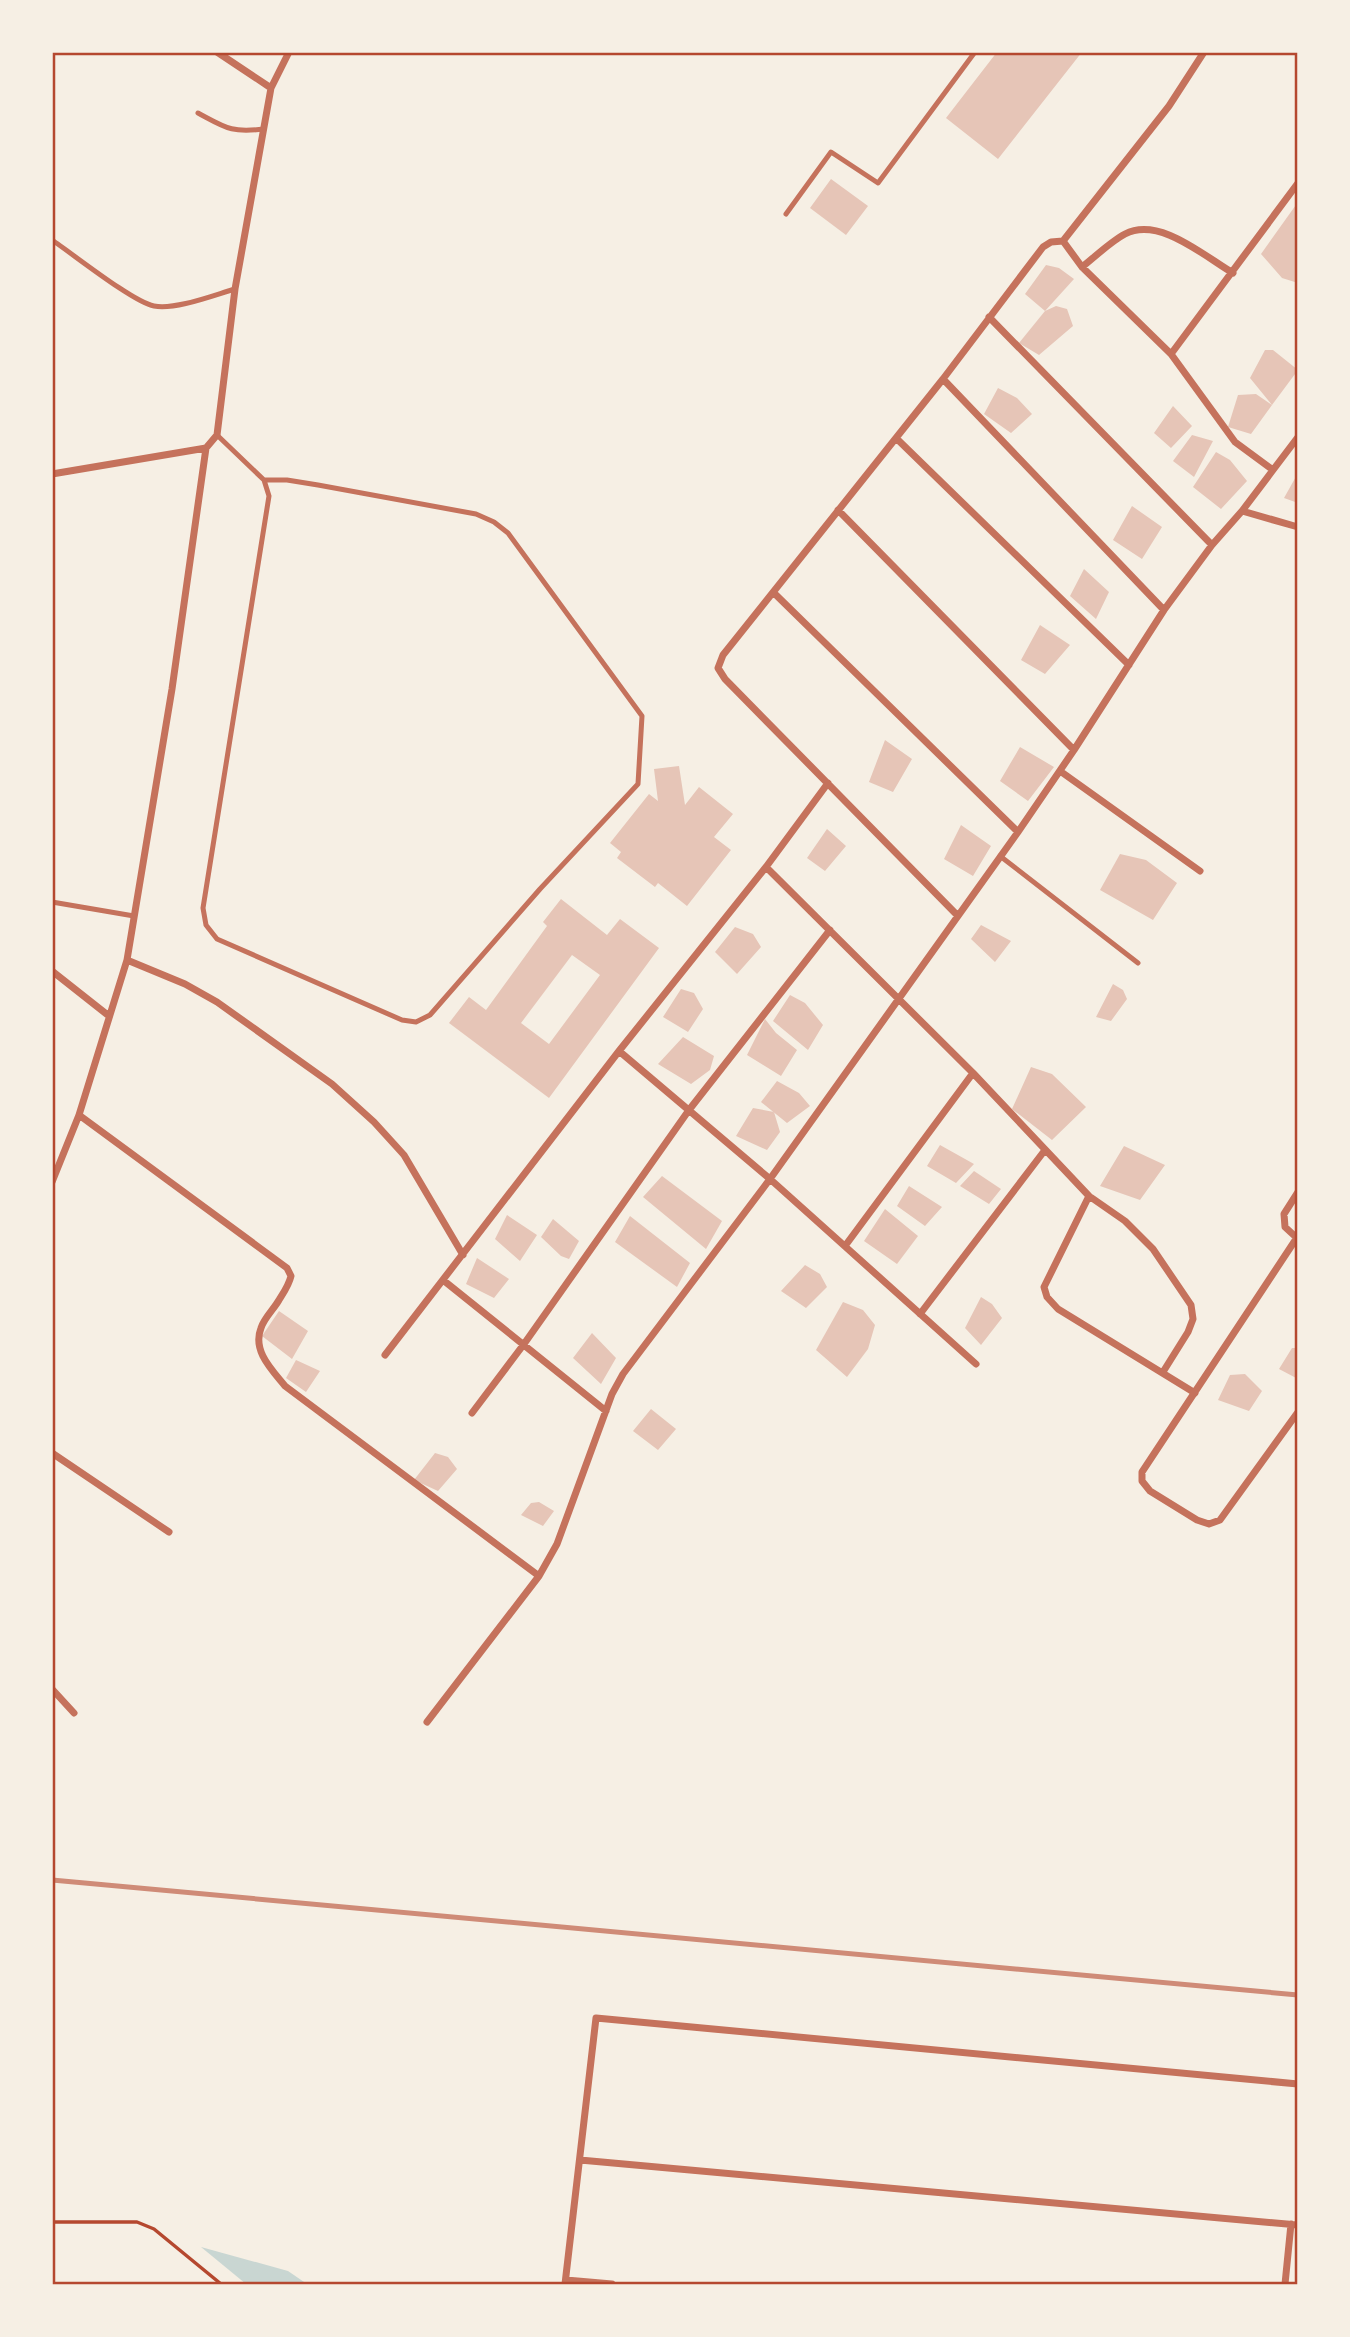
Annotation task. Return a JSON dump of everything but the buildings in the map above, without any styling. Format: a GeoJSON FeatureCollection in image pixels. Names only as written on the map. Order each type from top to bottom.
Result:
{"type":"FeatureCollection","features":[{"type":"Feature","properties":{"kind":"street"},"geometry":{"type":"LineString","coordinates":[[217,52],[271,88]]}},
{"type":"Feature","properties":{"kind":"street"},"geometry":{"type":"LineString","coordinates":[[52,1182],[79,1115],[127,960],[172,689],[206,448],[217,435],[235,289],[271,88],[289,52]]}},
{"type":"Feature","properties":{"kind":"street"},"geometry":{"type":"LineString","coordinates":[[958,916],[725,678],[719,668],[723,655],[943,379],[1043,247],[1063,240],[1170,106],[1204,52]]}},
{"type":"Feature","properties":{"kind":"street"},"geometry":{"type":"LineString","coordinates":[[1171,354],[1297,183]]}},
{"type":"Feature","properties":{"kind":"street"},"geometry":{"type":"LineString","coordinates":[[1082,267],[1124,234],[1139,228],[1170,234],[1233,273]]}},
{"type":"Feature","properties":{"kind":"street"},"geometry":{"type":"LineString","coordinates":[[1063,240],[1082,267],[1171,354],[1236,442],[1273,470]]}},
{"type":"Feature","properties":{"kind":"street"},"geometry":{"type":"LineString","coordinates":[[989,317],[1212,545]]}},
{"type":"Feature","properties":{"kind":"street"},"geometry":{"type":"LineString","coordinates":[[943,379],[1164,610]]}},
{"type":"Feature","properties":{"kind":"street"},"geometry":{"type":"LineString","coordinates":[[427,1722],[539,1576],[557,1544],[612,1394],[623,1374],[770,1179],[1018,832],[1164,610],[1297,437]]}},
{"type":"Feature","properties":{"kind":"street"},"geometry":{"type":"LineString","coordinates":[[896,438],[1129,665]]}},
{"type":"Feature","properties":{"kind":"street"},"geometry":{"type":"LineString","coordinates":[[52,474],[206,448]]}},
{"type":"Feature","properties":{"kind":"street"},"geometry":{"type":"LineString","coordinates":[[838,510],[1074,750]]}},
{"type":"Feature","properties":{"kind":"street"},"geometry":{"type":"LineString","coordinates":[[1241,511],[1297,527]]}},
{"type":"Feature","properties":{"kind":"street"},"geometry":{"type":"LineString","coordinates":[[774,593],[1018,832]]}},
{"type":"Feature","properties":{"kind":"street"},"geometry":{"type":"LineString","coordinates":[[1060,771],[1200,871]]}},
{"type":"Feature","properties":{"kind":"street"},"geometry":{"type":"LineString","coordinates":[[385,1355],[619,1051],[766,867],[828,783]]}},
{"type":"Feature","properties":{"kind":"street"},"geometry":{"type":"LineString","coordinates":[[766,867],[973,1073],[1089,1196],[1125,1221],[1153,1249],[1191,1305],[1194,1319],[1163,1372]]}},
{"type":"Feature","properties":{"kind":"street"},"geometry":{"type":"LineString","coordinates":[[472,1413],[524,1345],[689,1110],[830,930]]}},
{"type":"Feature","properties":{"kind":"street"},"geometry":{"type":"LineString","coordinates":[[127,960],[185,984],[217,1002],[332,1084],[374,1122],[404,1155],[463,1255]]}},
{"type":"Feature","properties":{"kind":"street"},"geometry":{"type":"LineString","coordinates":[[52,971],[109,1016]]}},
{"type":"Feature","properties":{"kind":"street"},"geometry":{"type":"LineString","coordinates":[[619,1051],[770,1179],[976,1364]]}},
{"type":"Feature","properties":{"kind":"street"},"geometry":{"type":"LineString","coordinates":[[845,1246],[973,1073]]}},
{"type":"Feature","properties":{"kind":"street"},"geometry":{"type":"LineString","coordinates":[[79,1115],[287,1268],[291,1276],[289,1285],[261,1326],[258,1340],[268,1365],[285,1386],[539,1576]]}},
{"type":"Feature","properties":{"kind":"street"},"geometry":{"type":"LineString","coordinates":[[920,1314],[1045,1150]]}},
{"type":"Feature","properties":{"kind":"street"},"geometry":{"type":"LineString","coordinates":[[1297,1192],[1284,1214],[1285,1227],[1297,1239],[1142,1472],[1142,1481],[1150,1491],[1197,1520],[1209,1524],[1220,1520],[1297,1412]]}},
{"type":"Feature","properties":{"kind":"street"},"geometry":{"type":"LineString","coordinates":[[1089,1196],[1044,1287],[1047,1297],[1058,1309],[1195,1393]]}},
{"type":"Feature","properties":{"kind":"street"},"geometry":{"type":"LineString","coordinates":[[443,1280],[606,1410]]}},
{"type":"Feature","properties":{"kind":"street"},"geometry":{"type":"LineString","coordinates":[[52,1453],[170,1532]]}},
{"type":"Feature","properties":{"kind":"street"},"geometry":{"type":"LineString","coordinates":[[52,1689],[74,1713]]}},
{"type":"Feature","properties":{"kind":"street"},"geometry":{"type":"LineString","coordinates":[[612,2284],[566,2282],[596,2018],[1297,2084]]}},
{"type":"Feature","properties":{"kind":"street"},"geometry":{"type":"LineString","coordinates":[[580,2160],[1294,2224],[1285,2284]]}},
{"type":"Feature","properties":{"kind":"lane"},"geometry":{"type":"LineString","coordinates":[[786,214],[831,152],[878,183],[975,52]]}},
{"type":"Feature","properties":{"kind":"lane"},"geometry":{"type":"LineString","coordinates":[[198,113],[229,130],[264,129]]}},
{"type":"Feature","properties":{"kind":"lane"},"geometry":{"type":"LineString","coordinates":[[52,240],[138,299],[155,306],[174,305],[235,289]]}},
{"type":"Feature","properties":{"kind":"lane"},"geometry":{"type":"LineString","coordinates":[[217,435],[264,480],[269,496],[203,908],[205,925],[217,939],[402,1020],[416,1022],[430,1015],[540,889],[638,784],[642,716],[508,533],[494,522],[476,514],[318,485],[264,480]]}},
{"type":"Feature","properties":{"kind":"lane"},"geometry":{"type":"LineString","coordinates":[[1000,856],[1139,963]]}},
{"type":"Feature","properties":{"kind":"lane"},"geometry":{"type":"LineString","coordinates":[[52,902],[134,916]]}},
{"type":"Feature","properties":{"kind":"path"},"geometry":{"type":"LineString","coordinates":[[52,2222],[137,2222],[154,2229],[221,2284]]}},
{"type":"Feature","properties":{"kind":"shaded area"},"geometry":{"type":"Polygon","coordinates":[[[201,2247],[288,2271],[307,2284],[246,2284],[201,2247]]]}},
{"type":"Feature","properties":{"kind":"railway"},"geometry":{"type":"LineString","coordinates":[[52,1880],[1298,1995]]}}]}
